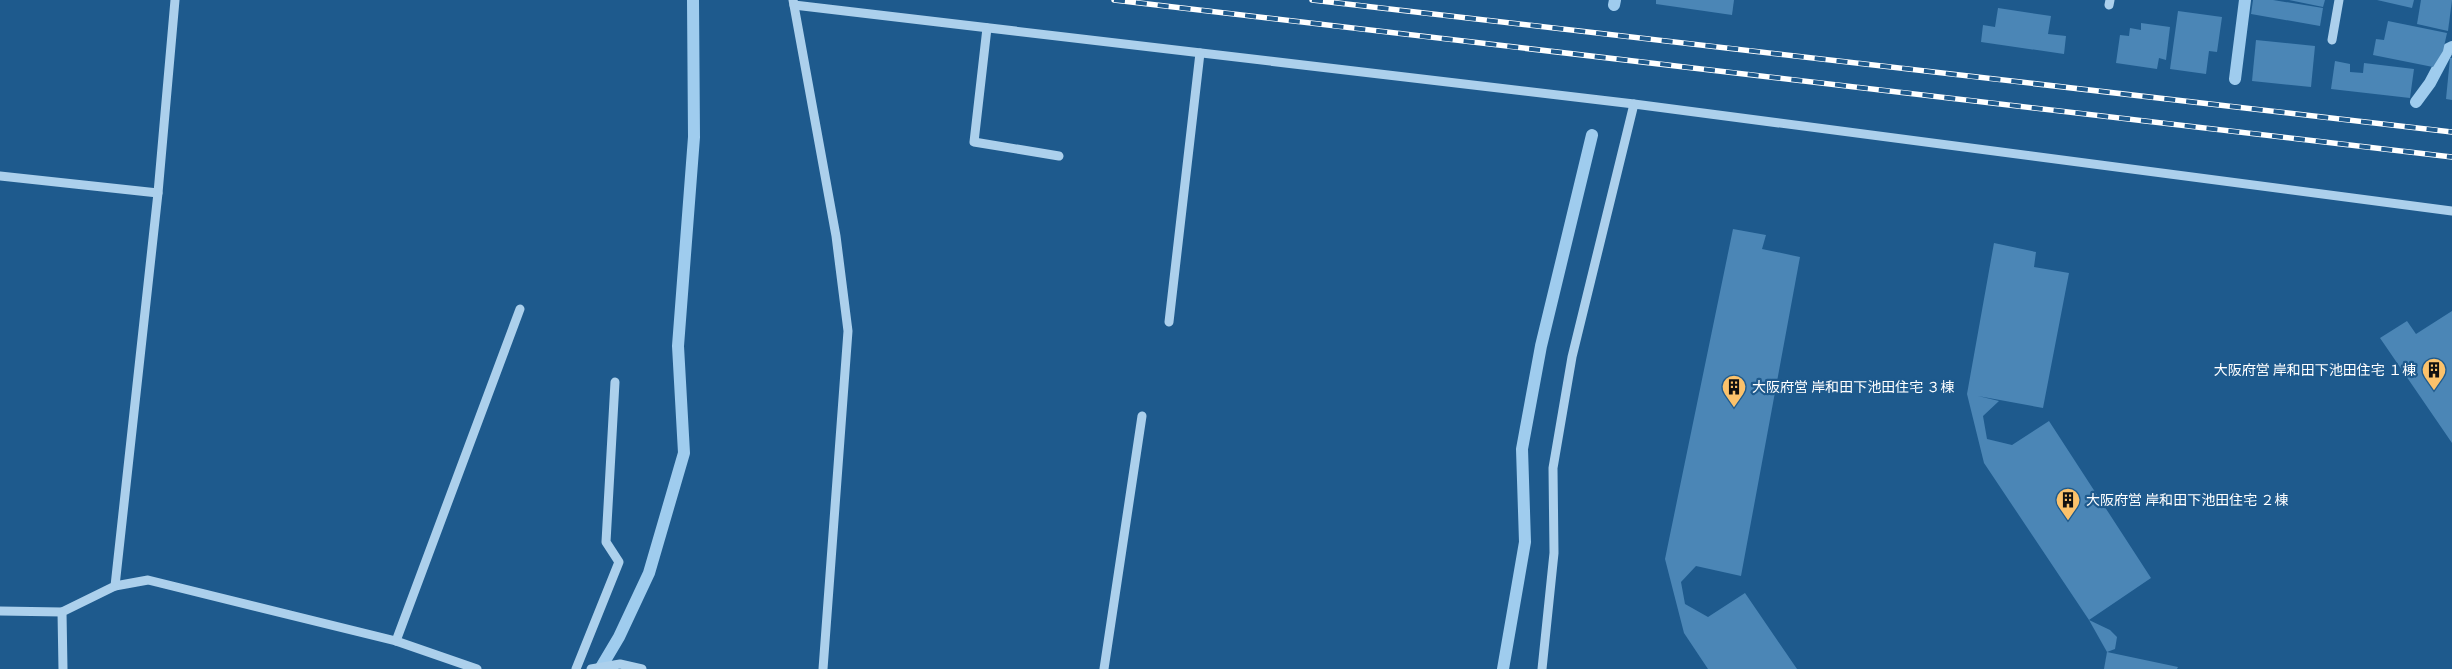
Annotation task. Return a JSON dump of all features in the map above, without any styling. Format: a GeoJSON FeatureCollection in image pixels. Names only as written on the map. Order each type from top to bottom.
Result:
{"type":"FeatureCollection","features":[{"type":"Feature","properties":{"kind":"street"},"geometry":{"type":"LineString","coordinates":[[116,586],[158,193],[175,0]]}},
{"type":"Feature","properties":{"kind":"street"},"geometry":{"type":"LineString","coordinates":[[2332,40],[2339,0]]}},
{"type":"Feature","properties":{"kind":"street"},"geometry":{"type":"LineString","coordinates":[[823,669],[848,331],[836,236],[794,2],[988,28],[1634,104],[2452,211]]}},
{"type":"Feature","properties":{"kind":"street"},"geometry":{"type":"LineString","coordinates":[[988,28],[974,142],[1059,156]]}},
{"type":"Feature","properties":{"kind":"street"},"geometry":{"type":"LineString","coordinates":[[1169,322],[1200,53]]}},
{"type":"Feature","properties":{"kind":"street"},"geometry":{"type":"LineString","coordinates":[[1542,669],[1554,553],[1553,468],[1572,357],[1634,104]]}},
{"type":"Feature","properties":{"kind":"street"},"geometry":{"type":"LineString","coordinates":[[0,176],[158,193]]}},
{"type":"Feature","properties":{"kind":"street"},"geometry":{"type":"LineString","coordinates":[[396,641],[520,309]]}},
{"type":"Feature","properties":{"kind":"street"},"geometry":{"type":"LineString","coordinates":[[576,669],[619,562],[606,542],[615,382]]}},
{"type":"Feature","properties":{"kind":"street"},"geometry":{"type":"LineString","coordinates":[[1104,669],[1142,416]]}},
{"type":"Feature","properties":{"kind":"street"},"geometry":{"type":"LineString","coordinates":[[0,611],[62,612],[116,586],[148,580],[396,641],[477,669]]}},
{"type":"Feature","properties":{"kind":"street"},"geometry":{"type":"LineString","coordinates":[[62,612],[63,669]]}},
{"type":"Feature","properties":{"kind":"street"},"geometry":{"type":"LineString","coordinates":[[591,668],[620,664],[642,669]]}},
{"type":"Feature","properties":{"kind":"building"},"geometry":{"type":"Polygon","coordinates":[[[1656,0],[1734,0],[1732,15],[1656,4],[1656,0]]]}},
{"type":"Feature","properties":{"kind":"building"},"geometry":{"type":"Polygon","coordinates":[[[2253,0],[2273,0],[2323,8],[2320,26],[2251,14],[2253,0]]]}},
{"type":"Feature","properties":{"kind":"building"},"geometry":{"type":"Polygon","coordinates":[[[2289,0],[2325,0],[2323,7],[2289,0]]]}},
{"type":"Feature","properties":{"kind":"building"},"geometry":{"type":"Polygon","coordinates":[[[2377,0],[2414,0],[2412,8],[2377,0]]]}},
{"type":"Feature","properties":{"kind":"building"},"geometry":{"type":"Polygon","coordinates":[[[2421,0],[2452,0],[2448,31],[2417,24],[2421,0]]]}},
{"type":"Feature","properties":{"kind":"building"},"geometry":{"type":"Polygon","coordinates":[[[1998,8],[2051,16],[2048,34],[2066,36],[2064,54],[1981,42],[1983,25],[1995,27],[1998,8]]]}},
{"type":"Feature","properties":{"kind":"building"},"geometry":{"type":"Polygon","coordinates":[[[2178,11],[2222,17],[2217,52],[2209,51],[2206,74],[2170,69],[2178,11]]]}},
{"type":"Feature","properties":{"kind":"building"},"geometry":{"type":"Polygon","coordinates":[[[2388,21],[2447,33],[2443,51],[2433,67],[2373,55],[2376,39],[2384,40],[2388,21]]]}},
{"type":"Feature","properties":{"kind":"building"},"geometry":{"type":"Polygon","coordinates":[[[2141,23],[2170,27],[2166,60],[2159,58],[2157,69],[2116,63],[2120,35],[2129,36],[2130,28],[2141,30],[2141,23]]]}},
{"type":"Feature","properties":{"kind":"building"},"geometry":{"type":"Polygon","coordinates":[[[2256,40],[2315,46],[2311,87],[2252,81],[2256,40]]]}},
{"type":"Feature","properties":{"kind":"building"},"geometry":{"type":"Polygon","coordinates":[[[2450,58],[2452,58],[2452,100],[2446,99],[2450,58]]]}},
{"type":"Feature","properties":{"kind":"building"},"geometry":{"type":"Polygon","coordinates":[[[2335,61],[2350,64],[2350,72],[2363,73],[2364,63],[2414,69],[2410,98],[2331,89],[2335,61]]]}},
{"type":"Feature","properties":{"kind":"building","name":"大阪府営 岸和田下池田住宅 ３棟"},"geometry":{"type":"Polygon","coordinates":[[[1733,229],[1766,235],[1762,249],[1800,257],[1741,576],[1696,566],[1681,582],[1685,604],[1708,617],[1745,593],[1797,669],[1708,669],[1684,633],[1665,559],[1733,229]]]}},
{"type":"Feature","properties":{"kind":"building"},"geometry":{"type":"Polygon","coordinates":[[[1994,243],[2036,252],[2034,267],[2069,273],[2043,408],[1978,396],[1999,401],[1983,416],[1987,439],[2012,445],[2049,421],[2151,578],[2089,620],[1984,463],[1967,394],[1994,243]]]}},
{"type":"Feature","properties":{"kind":"building","name":"大阪府営 岸和田下池田住宅 １棟"},"geometry":{"type":"Polygon","coordinates":[[[2452,311],[2452,443],[2380,338],[2407,321],[2416,334],[2452,311]]]}},
{"type":"Feature","properties":{"kind":"building"},"geometry":{"type":"Polygon","coordinates":[[[2089,620],[2110,630],[2117,637],[2115,649],[2107,652],[2089,620]]]}},
{"type":"Feature","properties":{"kind":"building"},"geometry":{"type":"Polygon","coordinates":[[[2107,652],[2178,667],[2177,669],[2104,669],[2107,652]]]}},
{"type":"Feature","properties":{"kind":"waterway"},"geometry":{"type":"LineString","coordinates":[[600,669],[619,637],[649,573],[684,453],[678,346],[694,137],[693,0]]}},
{"type":"Feature","properties":{"kind":"waterway"},"geometry":{"type":"LineString","coordinates":[[1614,5],[1615,0]]}},
{"type":"Feature","properties":{"kind":"waterway"},"geometry":{"type":"LineString","coordinates":[[2235,79],[2245,0]]}},
{"type":"Feature","properties":{"kind":"waterway"},"geometry":{"type":"LineString","coordinates":[[2416,102],[2430,83],[2448,49],[2452,47]]}},
{"type":"Feature","properties":{"kind":"waterway"},"geometry":{"type":"LineString","coordinates":[[1503,669],[1525,542],[1522,449],[1541,346],[1592,135]]}},
{"type":"Feature","properties":{"kind":"railway"},"geometry":{"type":"LineString","coordinates":[[1114,0],[2452,157]]}},
{"type":"Feature","properties":{"kind":"railway"},"geometry":{"type":"LineString","coordinates":[[1312,0],[2452,132]]}},
{"type":"Feature","properties":{"kind":"place","name":"大阪府営 岸和田下池田住宅 １棟"},"geometry":{"type":"Point","coordinates":[2434,391]}},
{"type":"Feature","properties":{"kind":"place","name":"大阪府営 岸和田下池田住宅 ３棟"},"geometry":{"type":"Point","coordinates":[1734,408]}},
{"type":"Feature","properties":{"kind":"place","name":"大阪府営 岸和田下池田住宅 ２棟"},"geometry":{"type":"Point","coordinates":[2068,521]}}]}
